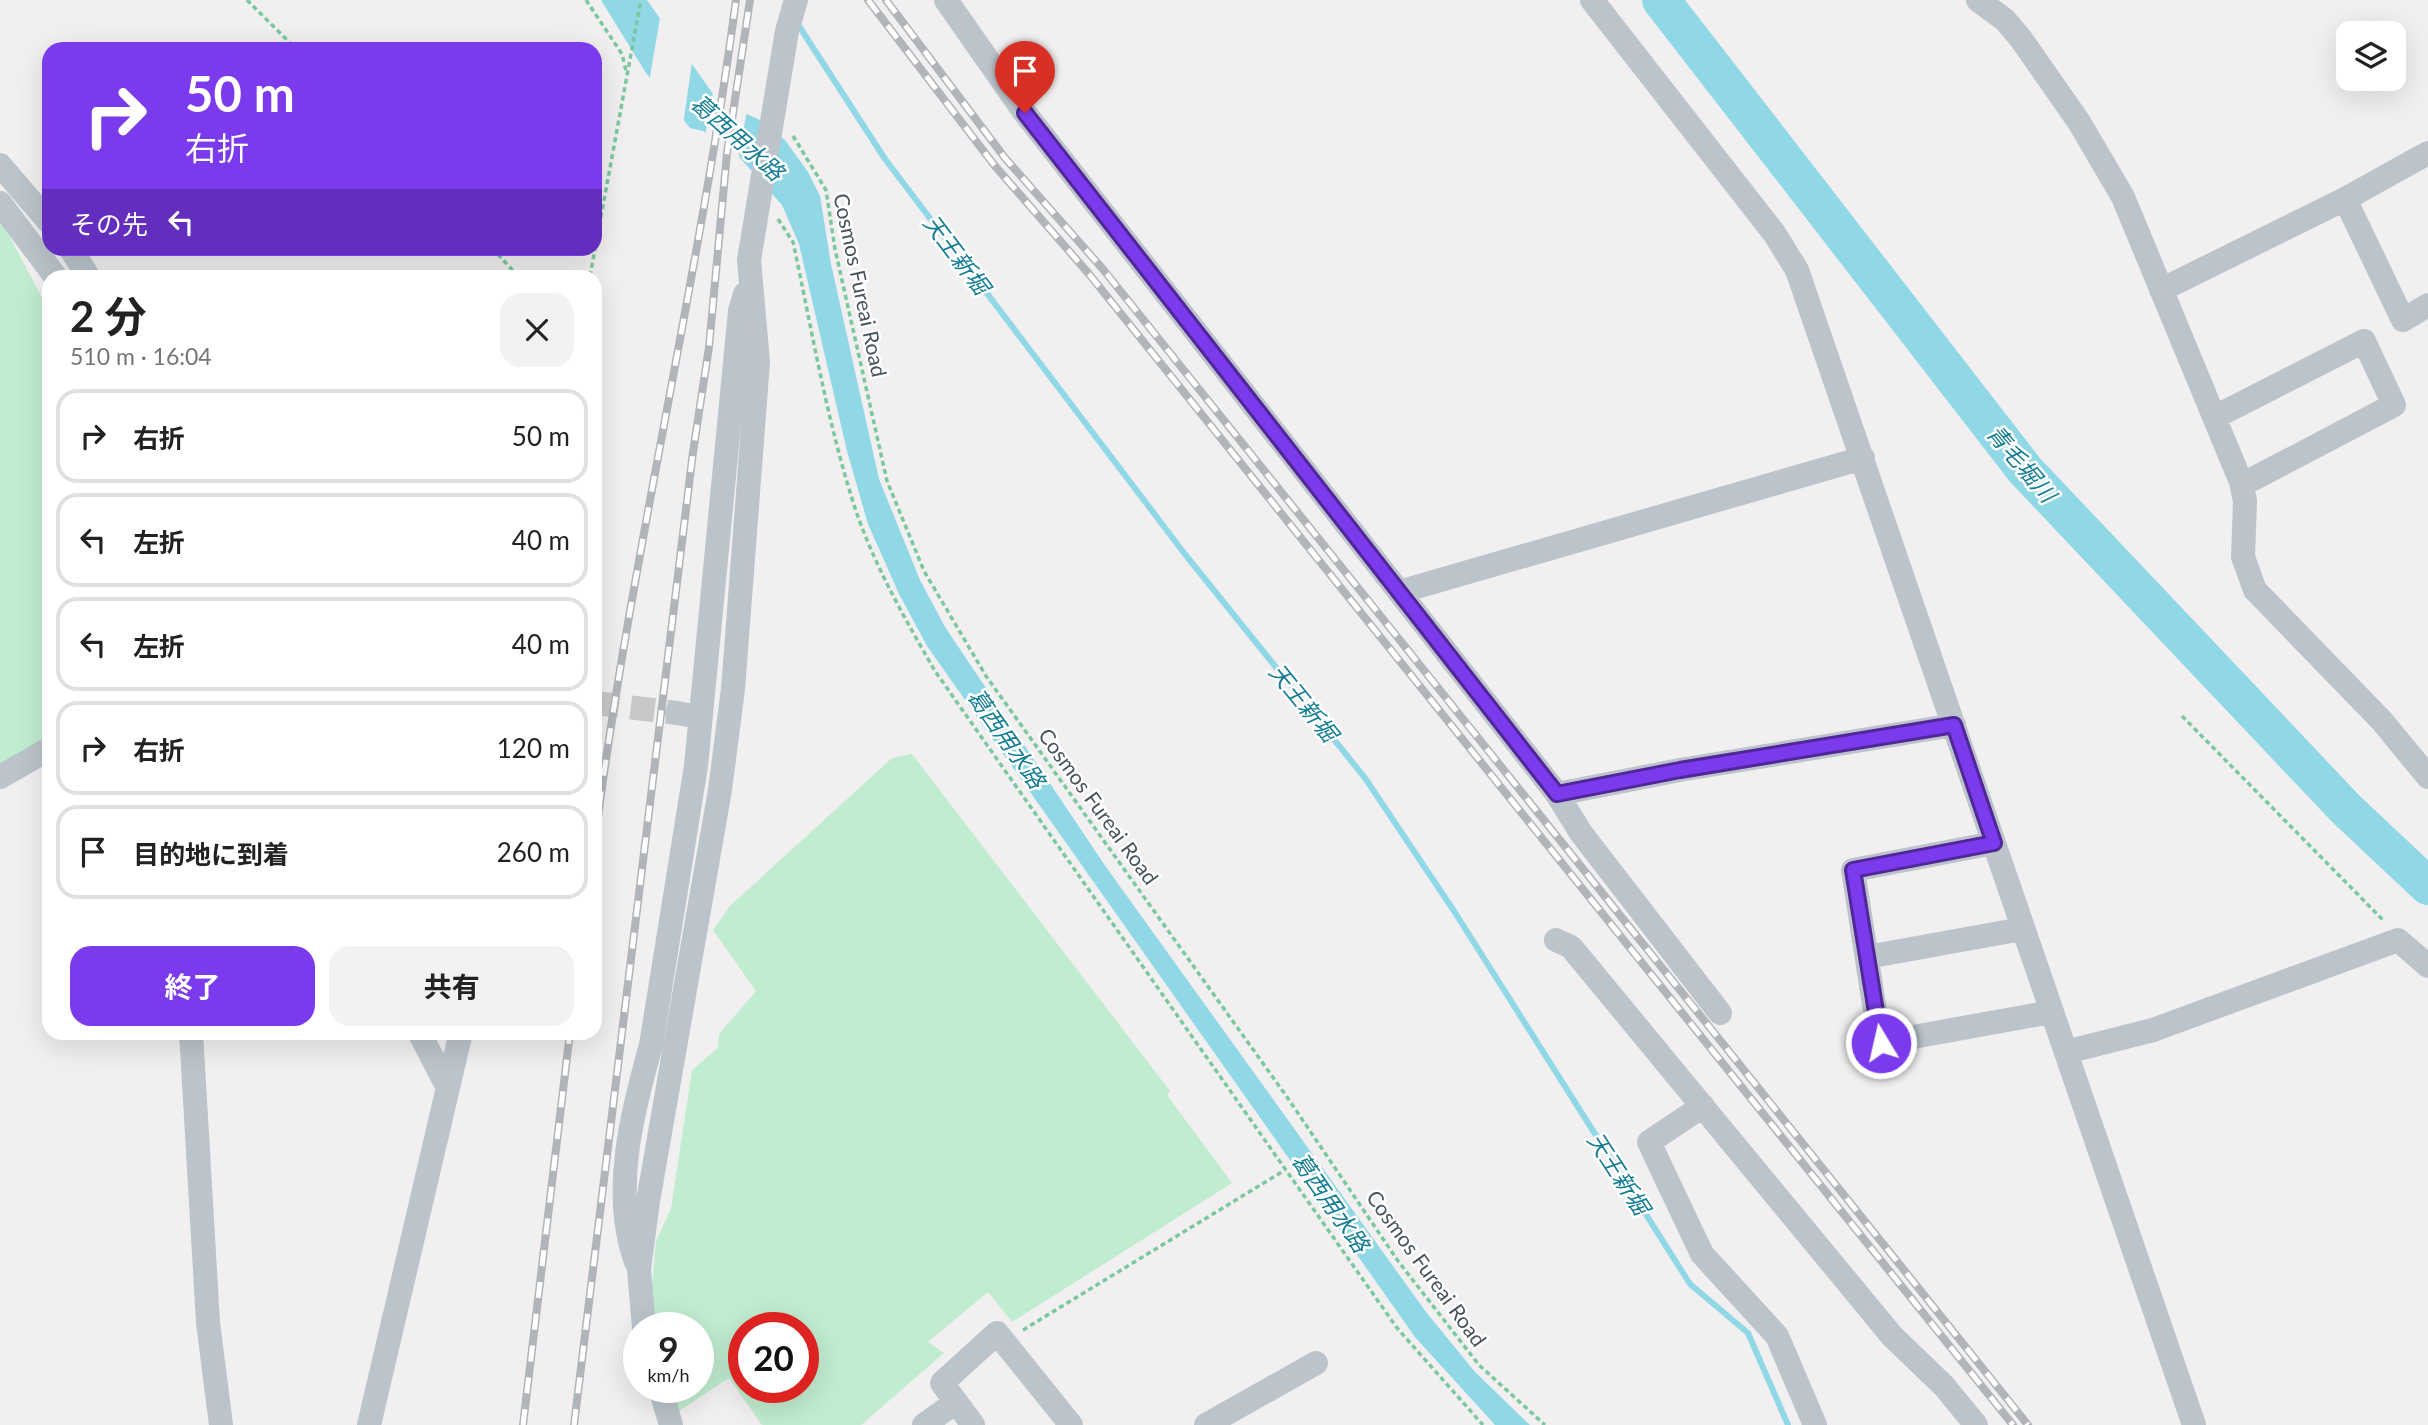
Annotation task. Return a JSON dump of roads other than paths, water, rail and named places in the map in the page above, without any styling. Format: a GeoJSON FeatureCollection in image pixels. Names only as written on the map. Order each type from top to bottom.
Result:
{"type":"FeatureCollection","features":[{"type":"Feature","properties":{"kind":"street"},"geometry":{"type":"LineString","coordinates":[[643,1312],[639,1269],[720,790],[733,689],[758,362],[749,260],[787,32],[796,0]]}},
{"type":"Feature","properties":{"kind":"street"},"geometry":{"type":"LineString","coordinates":[[946,0],[1025,113],[1557,794],[1581,833],[1720,1013]]}},
{"type":"Feature","properties":{"kind":"street"},"geometry":{"type":"LineString","coordinates":[[1592,0],[1787,253],[1804,290],[2193,1425]]}},
{"type":"Feature","properties":{"kind":"street"},"geometry":{"type":"LineString","coordinates":[[1978,0],[2005,20],[2021,39],[2079,122],[2123,197],[2241,482],[2245,501],[2241,538],[2243,557],[2255,590],[2382,721],[2428,777]]}},
{"type":"Feature","properties":{"kind":"street"},"geometry":{"type":"LineString","coordinates":[[2161,290],[2346,199],[2428,153]]}},
{"type":"Feature","properties":{"kind":"street"},"geometry":{"type":"LineString","coordinates":[[0,165],[42,214]]}},
{"type":"Feature","properties":{"kind":"street"},"geometry":{"type":"LineString","coordinates":[[2346,199],[2403,320],[2428,304]]}},
{"type":"Feature","properties":{"kind":"street"},"geometry":{"type":"LineString","coordinates":[[0,204],[50,270]]}},
{"type":"Feature","properties":{"kind":"street"},"geometry":{"type":"LineString","coordinates":[[639,1269],[627,1235],[624,1184],[639,1087],[651,1045],[696,766],[689,715],[740,311],[750,282]]}},
{"type":"Feature","properties":{"kind":"street"},"geometry":{"type":"LineString","coordinates":[[2215,417],[2364,341],[2394,405],[2253,479],[2241,482]]}},
{"type":"Feature","properties":{"kind":"street"},"geometry":{"type":"LineString","coordinates":[[1399,592],[1863,457]]}},
{"type":"Feature","properties":{"kind":"street"},"geometry":{"type":"LineString","coordinates":[[1557,794],[1680,770],[1954,725]]}},
{"type":"Feature","properties":{"kind":"street"},"geometry":{"type":"LineString","coordinates":[[0,777],[42,753]]}},
{"type":"Feature","properties":{"kind":"street"},"geometry":{"type":"LineString","coordinates":[[1994,843],[1853,870],[1881,1043],[2051,1012]]}},
{"type":"Feature","properties":{"kind":"street"},"geometry":{"type":"LineString","coordinates":[[1867,957],[2022,929]]}},
{"type":"Feature","properties":{"kind":"street"},"geometry":{"type":"LineString","coordinates":[[1556,940],[1571,947],[1892,1336],[1944,1386],[1976,1425]]}},
{"type":"Feature","properties":{"kind":"street"},"geometry":{"type":"LineString","coordinates":[[2066,1052],[2153,1030],[2398,940],[2428,966]]}},
{"type":"Feature","properties":{"kind":"street"},"geometry":{"type":"LineString","coordinates":[[191,1040],[208,1322],[222,1425]]}},
{"type":"Feature","properties":{"kind":"street"},"geometry":{"type":"LineString","coordinates":[[423,1040],[448,1088]]}},
{"type":"Feature","properties":{"kind":"street"},"geometry":{"type":"LineString","coordinates":[[369,1425],[459,1040]]}},
{"type":"Feature","properties":{"kind":"street"},"geometry":{"type":"LineString","coordinates":[[651,1045],[653,1088],[665,1107]]}},
{"type":"Feature","properties":{"kind":"street"},"geometry":{"type":"LineString","coordinates":[[1703,1107],[1649,1142],[1702,1254],[1777,1336],[1815,1425]]}},
{"type":"Feature","properties":{"kind":"street"},"geometry":{"type":"LineString","coordinates":[[973,1425],[942,1383],[1000,1338],[1071,1425]]}},
{"type":"Feature","properties":{"kind":"street"},"geometry":{"type":"LineString","coordinates":[[1206,1425],[1316,1363]]}},
{"type":"Feature","properties":{"kind":"street"},"geometry":{"type":"LineString","coordinates":[[924,1425],[956,1402]]}},
{"type":"Feature","properties":{"kind":"street"},"geometry":{"type":"LineString","coordinates":[[664,1403],[671,1425]]}},
{"type":"Feature","properties":{"kind":"water","name":"葛西用水路"},"geometry":{"type":"Polygon","coordinates":[[[601,0],[647,0],[718,101],[758,119],[785,140],[808,172],[820,196],[831,264],[879,479],[920,580],[945,627],[1106,867],[1426,1312],[1475,1372],[1530,1425],[1495,1425],[1415,1337],[927,646],[899,594],[868,524],[847,451],[799,244],[782,205],[740,158],[738,152],[703,131],[690,128],[646,73],[601,0]]]}},
{"type":"Feature","properties":{"kind":"waterway","name":"青毛堀川"},"geometry":{"type":"LineString","coordinates":[[1661,0],[2025,470],[2346,809],[2428,886]]}},
{"type":"Feature","properties":{"kind":"waterway","name":"天王新堀"},"geometry":{"type":"LineString","coordinates":[[797,23],[885,159],[1184,553],[1365,778],[1454,911],[1690,1284],[1748,1333],[1788,1425]]}},
{"type":"Feature","properties":{"kind":"tunnel"},"geometry":{"type":"LineString","coordinates":[[602,704],[677,713]]}},
{"type":"Feature","properties":{"kind":"railway"},"geometry":{"type":"LineString","coordinates":[[602,790],[627,628],[721,105],[736,0]]}},
{"type":"Feature","properties":{"kind":"railway"},"geometry":{"type":"LineString","coordinates":[[574,1425],[693,452],[709,347],[727,153],[750,0]]}},
{"type":"Feature","properties":{"kind":"railway"},"geometry":{"type":"LineString","coordinates":[[868,0],[995,166],[1089,274],[2013,1425]]}},
{"type":"Feature","properties":{"kind":"railway"},"geometry":{"type":"LineString","coordinates":[[886,0],[1005,158],[1102,268],[2028,1425]]}},
{"type":"Feature","properties":{"kind":"railway"},"geometry":{"type":"LineString","coordinates":[[523,1425],[569,1040]]}}]}
